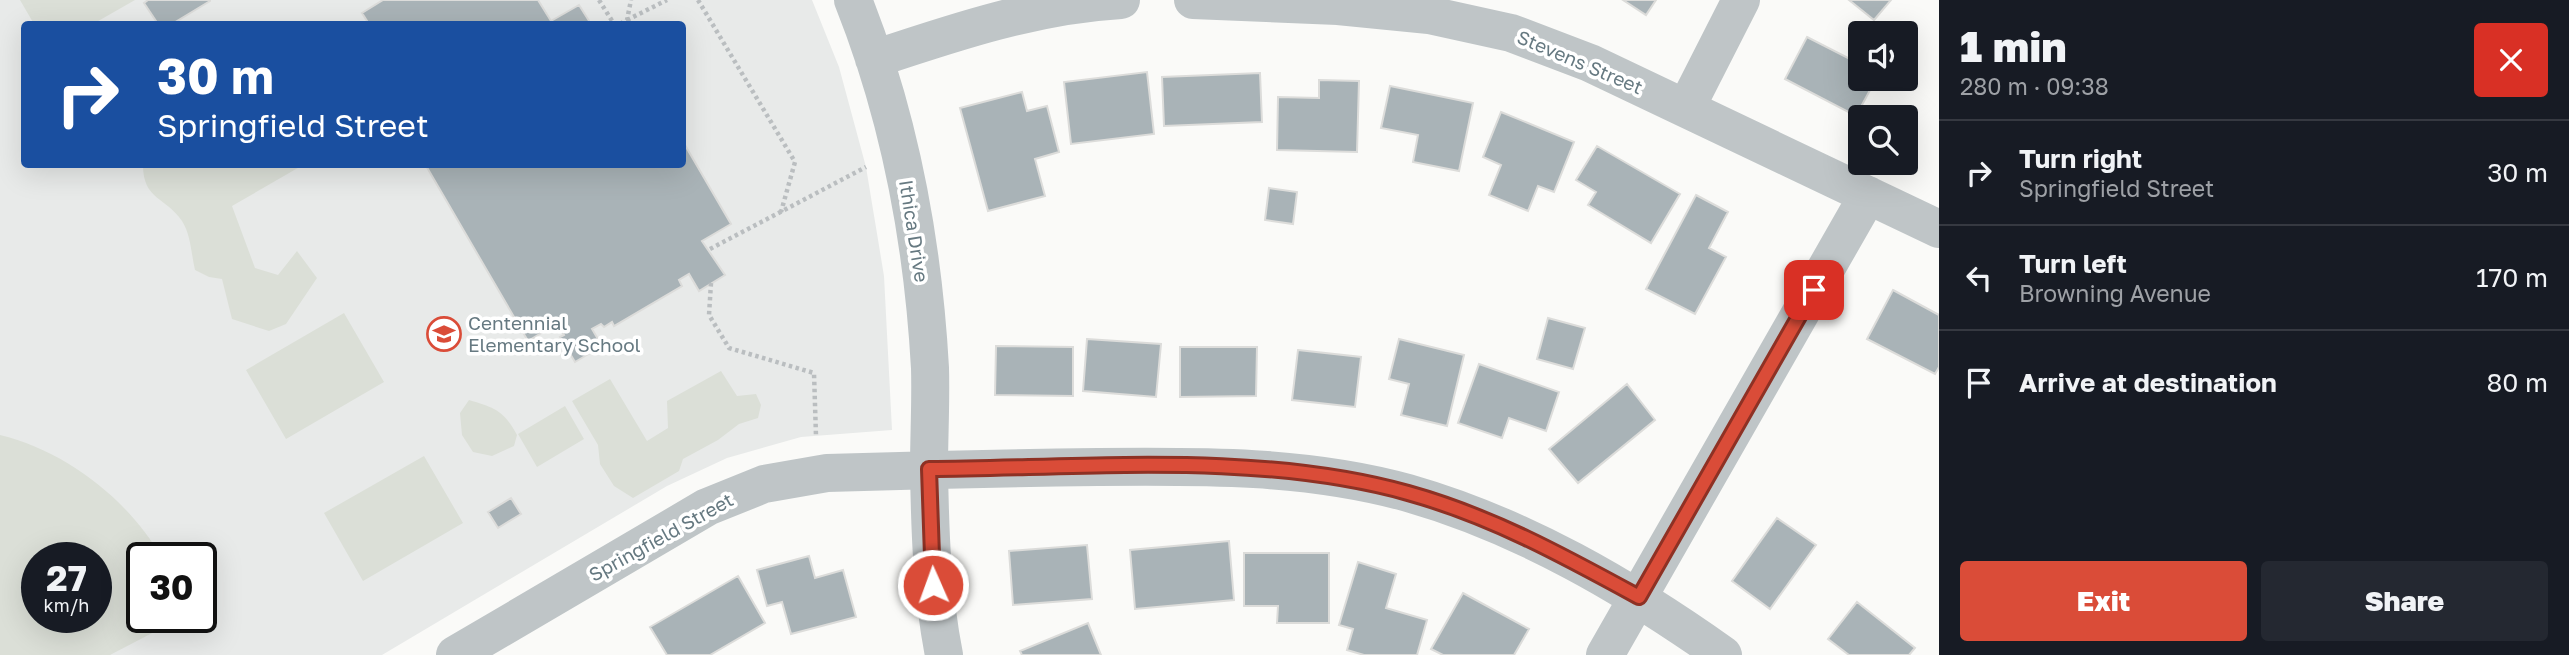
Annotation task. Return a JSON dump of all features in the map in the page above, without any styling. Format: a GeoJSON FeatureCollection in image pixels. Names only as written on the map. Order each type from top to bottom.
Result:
{"type":"FeatureCollection","features":[{"type":"Feature","properties":{"kind":"street","name":"Ithica Drive"},"geometry":{"type":"LineString","coordinates":[[853,0],[874,59],[902,157],[920,259],[930,371],[929,469],[933,585],[944,655]]}},
{"type":"Feature","properties":{"kind":"street"},"geometry":{"type":"LineString","coordinates":[[874,59],[1005,8],[1055,7],[1121,0]]}},
{"type":"Feature","properties":{"kind":"street"},"geometry":{"type":"LineString","coordinates":[[1686,108],[1741,0]]}},
{"type":"Feature","properties":{"kind":"street","name":"Stevens Street"},"geometry":{"type":"LineString","coordinates":[[1213,1],[1338,6],[1429,15],[1470,23],[1554,48],[1939,229]]}},
{"type":"Feature","properties":{"kind":"street"},"geometry":{"type":"LineString","coordinates":[[1605,655],[1868,195]]}},
{"type":"Feature","properties":{"kind":"street","name":"Springfield Street"},"geometry":{"type":"LineString","coordinates":[[460,654],[707,507],[735,494],[794,477],[929,469],[1221,466],[1280,470],[1367,483],[1409,493],[1494,523],[1577,563],[1639,597],[1723,655]]}},
{"type":"Feature","properties":{"kind":"path"},"geometry":{"type":"LineString","coordinates":[[599,0],[612,21]]}},
{"type":"Feature","properties":{"kind":"path"},"geometry":{"type":"LineString","coordinates":[[626,20],[631,0]]}},
{"type":"Feature","properties":{"kind":"path"},"geometry":{"type":"LineString","coordinates":[[626,20],[667,0]]}},
{"type":"Feature","properties":{"kind":"path"},"geometry":{"type":"LineString","coordinates":[[698,0],[795,162],[781,212]]}},
{"type":"Feature","properties":{"kind":"path"},"geometry":{"type":"LineString","coordinates":[[710,249],[866,167]]}},
{"type":"Feature","properties":{"kind":"path"},"geometry":{"type":"LineString","coordinates":[[712,283],[709,315],[729,348],[814,373],[816,436]]}},
{"type":"Feature","properties":{"kind":"shaded area","name":"Centennial Elementary School"},"geometry":{"type":"Polygon","coordinates":[[[0,0],[812,0],[839,67],[866,167],[884,276],[892,430],[801,437],[727,458],[667,486],[382,655],[0,655],[0,0]]]}},
{"type":"Feature","properties":{"kind":"shaded area"},"geometry":{"type":"Polygon","coordinates":[[[20,0],[135,0],[98,21],[32,21],[20,0]]]}},
{"type":"Feature","properties":{"kind":"shaded area"},"geometry":{"type":"Polygon","coordinates":[[[143,168],[298,168],[232,206],[255,268],[278,275],[297,251],[317,278],[286,324],[269,331],[232,319],[222,279],[209,277],[195,270],[185,226],[176,213],[151,192],[143,168]]]}},
{"type":"Feature","properties":{"kind":"shaded area"},"geometry":{"type":"Polygon","coordinates":[[[344,313],[384,382],[286,439],[246,370],[344,313]]]}},
{"type":"Feature","properties":{"kind":"shaded area"},"geometry":{"type":"Polygon","coordinates":[[[721,371],[737,396],[756,394],[761,405],[758,418],[739,424],[718,440],[683,459],[679,471],[633,498],[614,486],[600,464],[598,445],[572,401],[610,379],[647,441],[668,428],[667,401],[721,371]]]}},
{"type":"Feature","properties":{"kind":"shaded area"},"geometry":{"type":"Polygon","coordinates":[[[469,400],[493,408],[503,415],[517,435],[514,446],[492,456],[473,452],[462,435],[460,413],[469,400]]]}},
{"type":"Feature","properties":{"kind":"shaded area"},"geometry":{"type":"Polygon","coordinates":[[[565,406],[584,439],[537,467],[518,434],[565,406]]]}},
{"type":"Feature","properties":{"kind":"shaded area"},"geometry":{"type":"Polygon","coordinates":[[[0,435],[25,442],[48,453],[93,480],[132,516],[152,542],[126,542],[126,633],[152,633],[110,655],[0,655],[0,435]]]}},
{"type":"Feature","properties":{"kind":"shaded area"},"geometry":{"type":"Polygon","coordinates":[[[424,456],[463,523],[363,581],[324,513],[424,456]]]}},
{"type":"Feature","properties":{"kind":"building"},"geometry":{"type":"Polygon","coordinates":[[[148,0],[210,0],[177,21],[156,21],[144,3],[148,0]]]}},
{"type":"Feature","properties":{"kind":"building"},"geometry":{"type":"Polygon","coordinates":[[[383,0],[538,0],[551,21],[367,21],[362,13],[383,0]]]}},
{"type":"Feature","properties":{"kind":"building"},"geometry":{"type":"Polygon","coordinates":[[[1623,0],[1656,0],[1646,15],[1623,0]]]}},
{"type":"Feature","properties":{"kind":"building"},"geometry":{"type":"Polygon","coordinates":[[[1849,0],[1891,0],[1874,20],[1849,0]]]}},
{"type":"Feature","properties":{"kind":"building"},"geometry":{"type":"Polygon","coordinates":[[[579,5],[589,21],[551,21],[579,5]]]}},
{"type":"Feature","properties":{"kind":"building"},"geometry":{"type":"Polygon","coordinates":[[[1807,37],[1848,58],[1848,91],[1870,91],[1862,105],[1848,105],[1848,112],[1785,79],[1807,37]]]}},
{"type":"Feature","properties":{"kind":"building"},"geometry":{"type":"Polygon","coordinates":[[[1147,72],[1154,134],[1071,144],[1064,82],[1147,72]]]}},
{"type":"Feature","properties":{"kind":"building"},"geometry":{"type":"Polygon","coordinates":[[[1260,73],[1262,122],[1164,126],[1162,77],[1260,73]]]}},
{"type":"Feature","properties":{"kind":"building"},"geometry":{"type":"Polygon","coordinates":[[[1319,80],[1359,81],[1357,152],[1277,150],[1278,97],[1319,98],[1319,80]]]}},
{"type":"Feature","properties":{"kind":"building"},"geometry":{"type":"Polygon","coordinates":[[[1390,86],[1473,103],[1459,171],[1413,162],[1418,135],[1381,128],[1390,86]]]}},
{"type":"Feature","properties":{"kind":"building"},"geometry":{"type":"Polygon","coordinates":[[[1022,92],[1027,111],[1047,106],[1059,152],[1035,159],[1045,196],[988,211],[960,108],[1022,92]]]}},
{"type":"Feature","properties":{"kind":"building"},"geometry":{"type":"Polygon","coordinates":[[[1501,112],[1574,142],[1554,192],[1538,186],[1528,211],[1489,195],[1501,165],[1483,157],[1501,112]]]}},
{"type":"Feature","properties":{"kind":"building"},"geometry":{"type":"Polygon","coordinates":[[[1597,146],[1680,194],[1651,243],[1588,205],[1596,192],[1576,180],[1597,146]]]}},
{"type":"Feature","properties":{"kind":"building"},"geometry":{"type":"Polygon","coordinates":[[[686,147],[731,224],[702,241],[725,275],[699,291],[689,274],[679,280],[682,286],[614,326],[612,322],[592,329],[602,346],[575,362],[560,337],[564,335],[558,323],[528,341],[427,168],[686,168],[686,147]]]}},
{"type":"Feature","properties":{"kind":"building"},"geometry":{"type":"Polygon","coordinates":[[[1269,188],[1297,192],[1293,224],[1265,220],[1269,188]]]}},
{"type":"Feature","properties":{"kind":"building"},"geometry":{"type":"Polygon","coordinates":[[[1696,195],[1728,212],[1709,248],[1726,257],[1695,314],[1646,289],[1696,195]]]}},
{"type":"Feature","properties":{"kind":"building"},"geometry":{"type":"Polygon","coordinates":[[[1893,290],[1939,315],[1939,367],[1935,374],[1867,339],[1893,290]]]}},
{"type":"Feature","properties":{"kind":"building"},"geometry":{"type":"Polygon","coordinates":[[[1548,318],[1585,328],[1573,369],[1537,359],[1548,318]]]}},
{"type":"Feature","properties":{"kind":"building"},"geometry":{"type":"Polygon","coordinates":[[[1087,339],[1161,344],[1156,397],[1083,391],[1087,339]]]}},
{"type":"Feature","properties":{"kind":"building"},"geometry":{"type":"Polygon","coordinates":[[[1399,339],[1464,355],[1447,426],[1401,415],[1409,384],[1389,379],[1399,339]]]}},
{"type":"Feature","properties":{"kind":"building"},"geometry":{"type":"Polygon","coordinates":[[[996,346],[1073,347],[1073,396],[995,395],[996,346]]]}},
{"type":"Feature","properties":{"kind":"building"},"geometry":{"type":"Polygon","coordinates":[[[1180,347],[1257,347],[1256,396],[1180,397],[1180,347]]]}},
{"type":"Feature","properties":{"kind":"building"},"geometry":{"type":"Polygon","coordinates":[[[1298,350],[1361,357],[1355,407],[1292,400],[1298,350]]]}},
{"type":"Feature","properties":{"kind":"building"},"geometry":{"type":"Polygon","coordinates":[[[1479,364],[1559,392],[1546,431],[1509,418],[1502,438],[1458,423],[1479,364]]]}},
{"type":"Feature","properties":{"kind":"building"},"geometry":{"type":"Polygon","coordinates":[[[1627,384],[1655,420],[1578,483],[1549,449],[1627,384]]]}},
{"type":"Feature","properties":{"kind":"building"},"geometry":{"type":"Polygon","coordinates":[[[511,498],[521,514],[498,528],[488,512],[511,498]]]}},
{"type":"Feature","properties":{"kind":"building"},"geometry":{"type":"Polygon","coordinates":[[[1777,518],[1816,545],[1770,609],[1732,581],[1777,518]]]}},
{"type":"Feature","properties":{"kind":"building"},"geometry":{"type":"Polygon","coordinates":[[[1229,541],[1234,600],[1135,609],[1130,550],[1229,541]]]}},
{"type":"Feature","properties":{"kind":"building"},"geometry":{"type":"Polygon","coordinates":[[[1087,545],[1092,599],[1013,605],[1009,551],[1087,545]]]}},
{"type":"Feature","properties":{"kind":"building"},"geometry":{"type":"Polygon","coordinates":[[[1244,553],[1329,553],[1329,623],[1277,623],[1278,606],[1244,606],[1244,553]]]}},
{"type":"Feature","properties":{"kind":"building"},"geometry":{"type":"Polygon","coordinates":[[[809,556],[815,578],[843,570],[856,617],[791,634],[782,602],[767,606],[757,570],[809,556]]]}},
{"type":"Feature","properties":{"kind":"building"},"geometry":{"type":"Polygon","coordinates":[[[1358,562],[1396,574],[1386,608],[1427,620],[1417,655],[1364,655],[1347,650],[1353,629],[1339,625],[1358,562]]]}},
{"type":"Feature","properties":{"kind":"building"},"geometry":{"type":"Polygon","coordinates":[[[738,576],[765,623],[710,655],[667,655],[650,627],[738,576]]]}},
{"type":"Feature","properties":{"kind":"building"},"geometry":{"type":"Polygon","coordinates":[[[1463,593],[1529,629],[1514,655],[1443,655],[1431,649],[1463,593]]]}},
{"type":"Feature","properties":{"kind":"building"},"geometry":{"type":"Polygon","coordinates":[[[1857,602],[1915,648],[1909,655],[1849,655],[1828,639],[1857,602]]]}},
{"type":"Feature","properties":{"kind":"building"},"geometry":{"type":"Polygon","coordinates":[[[1088,623],[1101,655],[1022,655],[1020,651],[1088,623]]]}},
{"type":"Feature","properties":{"kind":"place","name":"Centennial Elementary School"},"geometry":{"type":"Point","coordinates":[444,334]}},
{"type":"Feature","properties":{"kind":"route"},"geometry":{"type":"LineString","coordinates":[[933,585],[929,469],[1221,466],[1315,475],[1409,493],[1494,523],[1536,542],[1639,597],[1814,290]]}}]}
